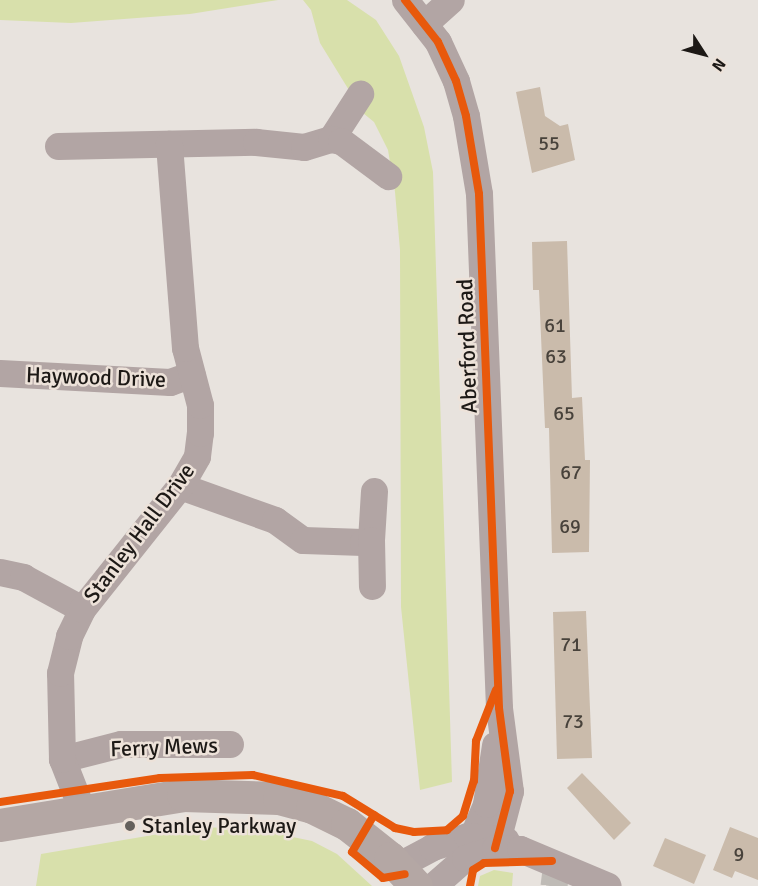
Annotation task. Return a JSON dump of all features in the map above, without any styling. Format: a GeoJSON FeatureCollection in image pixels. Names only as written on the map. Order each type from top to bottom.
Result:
{"type":"FeatureCollection","features":[{"type":"Feature","properties":{"kind":"main road"},"geometry":{"type":"LineString","coordinates":[[0,825],[183,795],[279,798],[312,807],[347,824],[407,876]]}},
{"type":"Feature","properties":{"kind":"street","name":"Aberford Road"},"geometry":{"type":"LineString","coordinates":[[405,0],[438,42],[456,81],[466,116],[479,194],[499,708],[510,791],[497,843]]}},
{"type":"Feature","properties":{"kind":"street"},"geometry":{"type":"LineString","coordinates":[[424,24],[451,0]]}},
{"type":"Feature","properties":{"kind":"street"},"geometry":{"type":"LineString","coordinates":[[331,139],[360,94]]}},
{"type":"Feature","properties":{"kind":"street"},"geometry":{"type":"LineString","coordinates":[[57,146],[256,142],[304,147],[331,139],[342,141],[388,176]]}},
{"type":"Feature","properties":{"kind":"street","name":"Stanley Hall Drive"},"geometry":{"type":"LineString","coordinates":[[82,810],[62,759],[60,673],[69,636],[82,609],[180,486],[197,456],[200,405],[186,348],[169,144]]}},
{"type":"Feature","properties":{"kind":"street","name":"Haywood Drive"},"geometry":{"type":"LineString","coordinates":[[0,373],[170,382],[192,374]]}},
{"type":"Feature","properties":{"kind":"street"},"geometry":{"type":"LineString","coordinates":[[180,486],[275,520],[303,540],[371,540]]}},
{"type":"Feature","properties":{"kind":"street"},"geometry":{"type":"LineString","coordinates":[[372,585],[371,540],[374,491]]}},
{"type":"Feature","properties":{"kind":"street"},"geometry":{"type":"LineString","coordinates":[[0,572],[23,576],[82,609]]}},
{"type":"Feature","properties":{"kind":"street","name":"Ferry Mews"},"geometry":{"type":"LineString","coordinates":[[62,759],[121,744],[230,744]]}},
{"type":"Feature","properties":{"kind":"street"},"geometry":{"type":"LineString","coordinates":[[407,876],[432,847],[497,843],[608,886]]}},
{"type":"Feature","properties":{"kind":"street"},"geometry":{"type":"LineString","coordinates":[[433,886],[465,858],[497,843]]}},
{"type":"Feature","properties":{"kind":"green space"},"geometry":{"type":"Polygon","coordinates":[[[0,0],[278,0],[190,14],[71,23],[0,20],[0,0]]]}},
{"type":"Feature","properties":{"kind":"green space"},"geometry":{"type":"Polygon","coordinates":[[[303,0],[347,0],[376,20],[399,56],[424,127],[433,172],[452,782],[420,790],[401,607],[400,250],[395,192],[388,150],[374,122],[363,113],[320,43],[311,10],[303,0]]]}},
{"type":"Feature","properties":{"kind":"green space"},"geometry":{"type":"Polygon","coordinates":[[[200,827],[254,829],[312,841],[337,854],[372,886],[36,886],[41,854],[200,827]]]}},
{"type":"Feature","properties":{"kind":"green space"},"geometry":{"type":"Polygon","coordinates":[[[494,870],[513,873],[512,886],[478,886],[480,876],[494,870]]]}},
{"type":"Feature","properties":{"kind":"building"},"geometry":{"type":"Polygon","coordinates":[[[540,87],[545,116],[560,126],[568,124],[575,160],[532,173],[516,92],[540,87]]]}},
{"type":"Feature","properties":{"kind":"building"},"geometry":{"type":"Polygon","coordinates":[[[567,241],[572,398],[582,397],[585,460],[590,460],[589,552],[552,553],[549,428],[545,428],[539,290],[533,290],[532,242],[567,241]]]}},
{"type":"Feature","properties":{"kind":"building"},"geometry":{"type":"Polygon","coordinates":[[[586,611],[592,758],[557,759],[553,612],[586,611]]]}},
{"type":"Feature","properties":{"kind":"building"},"geometry":{"type":"Polygon","coordinates":[[[582,773],[631,823],[614,840],[567,788],[582,773]]]}},
{"type":"Feature","properties":{"kind":"building"},"geometry":{"type":"Polygon","coordinates":[[[730,827],[758,838],[758,880],[735,871],[732,878],[713,870],[730,827]]]}},
{"type":"Feature","properties":{"kind":"building"},"geometry":{"type":"Polygon","coordinates":[[[665,838],[706,855],[694,884],[653,866],[665,838]]]}},
{"type":"Feature","properties":{"kind":"tunnel"},"geometry":{"type":"LineString","coordinates":[[554,886],[557,863]]}},
{"type":"Feature","properties":{"kind":"cycle path"},"geometry":{"type":"LineString","coordinates":[[405,0],[438,42],[456,81],[466,116],[479,194],[499,708],[510,791],[495,848]]}},
{"type":"Feature","properties":{"kind":"cycle path"},"geometry":{"type":"LineString","coordinates":[[0,802],[160,778],[253,775],[343,796],[395,828],[414,832],[447,830],[463,816],[474,781],[476,741],[496,690]]}},
{"type":"Feature","properties":{"kind":"cycle path"},"geometry":{"type":"LineString","coordinates":[[374,815],[352,852],[383,878],[405,874]]}},
{"type":"Feature","properties":{"kind":"cycle path"},"geometry":{"type":"LineString","coordinates":[[470,886],[473,870],[484,863],[552,861]]}},
{"type":"Feature","properties":{"kind":"place","name":"Stanley Parkway"},"geometry":{"type":"Point","coordinates":[130,826]}}]}
